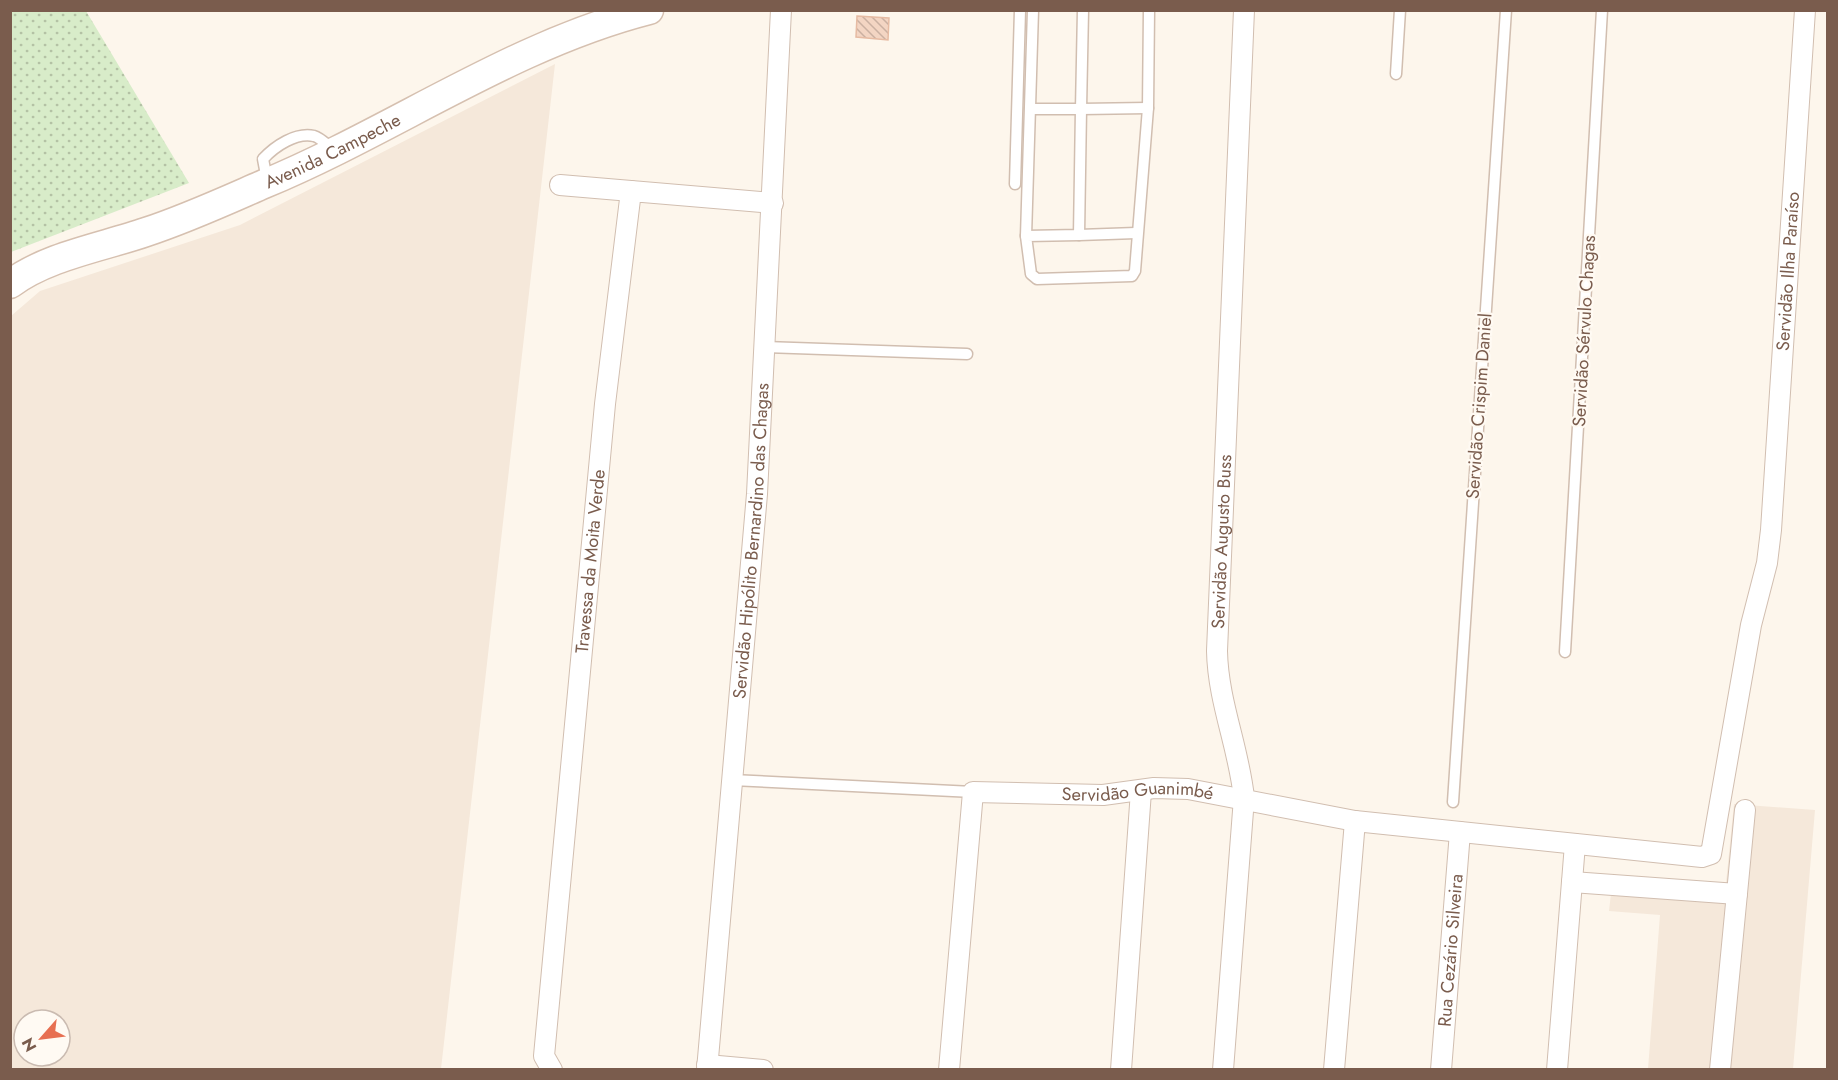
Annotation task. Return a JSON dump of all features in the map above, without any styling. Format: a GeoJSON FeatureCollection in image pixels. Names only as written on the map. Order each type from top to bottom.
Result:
{"type":"FeatureCollection","features":[{"type":"Feature","properties":{"kind":"main road","name":"Avenida Campeche"},"geometry":{"type":"LineString","coordinates":[[10,284],[42,264],[149,231],[267,183],[336,152],[492,71],[563,38],[603,23],[649,10]]}},
{"type":"Feature","properties":{"kind":"street","name":"Servidão Hipólito Bernardino das Chagas"},"geometry":{"type":"LineString","coordinates":[[707,1067],[757,494],[781,10]]}},
{"type":"Feature","properties":{"kind":"street","name":"Servidão Augusto Buss"},"geometry":{"type":"LineString","coordinates":[[1223,1070],[1244,798],[1239,766],[1220,690],[1217,651],[1244,10]]}},
{"type":"Feature","properties":{"kind":"street","name":"Servidão Ilha Paraíso"},"geometry":{"type":"LineString","coordinates":[[1575,844],[1702,857],[1712,854],[1751,625],[1767,563],[1771,530],[1805,10]]}},
{"type":"Feature","properties":{"kind":"street"},"geometry":{"type":"LineString","coordinates":[[560,185],[773,203]]}},
{"type":"Feature","properties":{"kind":"street","name":"Travessa da Moita Verde"},"geometry":{"type":"LineString","coordinates":[[552,1070],[543,1056],[605,404],[631,191]]}},
{"type":"Feature","properties":{"kind":"street","name":"Servidão Guanimbé"},"geometry":{"type":"LineString","coordinates":[[973,792],[1102,795],[1188,789],[1355,821],[1575,844]]}},
{"type":"Feature","properties":{"kind":"street"},"geometry":{"type":"LineString","coordinates":[[1121,1070],[1141,791]]}},
{"type":"Feature","properties":{"kind":"street"},"geometry":{"type":"LineString","coordinates":[[949,1070],[973,792]]}},
{"type":"Feature","properties":{"kind":"street"},"geometry":{"type":"LineString","coordinates":[[1720,1070],[1745,810]]}},
{"type":"Feature","properties":{"kind":"street"},"geometry":{"type":"LineString","coordinates":[[1334,1070],[1355,821]]}},
{"type":"Feature","properties":{"kind":"street","name":"Rua Cezário Silveira"},"geometry":{"type":"LineString","coordinates":[[1441,1070],[1460,832]]}},
{"type":"Feature","properties":{"kind":"street"},"geometry":{"type":"LineString","coordinates":[[1557,1070],[1575,844]]}},
{"type":"Feature","properties":{"kind":"street"},"geometry":{"type":"LineString","coordinates":[[1572,882],[1737,894]]}},
{"type":"Feature","properties":{"kind":"street"},"geometry":{"type":"LineString","coordinates":[[707,1067],[763,1070]]}},
{"type":"Feature","properties":{"kind":"lane"},"geometry":{"type":"LineString","coordinates":[[1015,184],[1020,10]]}},
{"type":"Feature","properties":{"kind":"lane"},"geometry":{"type":"LineString","coordinates":[[1033,10],[1026,236],[1031,274],[1037,279],[1132,276],[1135,271],[1136,233],[1148,108],[1149,10]]}},
{"type":"Feature","properties":{"kind":"lane"},"geometry":{"type":"LineString","coordinates":[[1078,235],[1083,10]]}},
{"type":"Feature","properties":{"kind":"lane"},"geometry":{"type":"LineString","coordinates":[[1395,74],[1400,10]]}},
{"type":"Feature","properties":{"kind":"lane","name":"Servidão Crispim Daniel"},"geometry":{"type":"LineString","coordinates":[[1453,802],[1506,10]]}},
{"type":"Feature","properties":{"kind":"lane","name":"Servidão Sérvulo Chagas"},"geometry":{"type":"LineString","coordinates":[[1566,652],[1602,10]]}},
{"type":"Feature","properties":{"kind":"lane"},"geometry":{"type":"LineString","coordinates":[[1030,110],[1148,108]]}},
{"type":"Feature","properties":{"kind":"lane"},"geometry":{"type":"LineString","coordinates":[[1026,236],[1136,233]]}},
{"type":"Feature","properties":{"kind":"lane"},"geometry":{"type":"LineString","coordinates":[[765,348],[967,354]]}},
{"type":"Feature","properties":{"kind":"lane"},"geometry":{"type":"LineString","coordinates":[[732,780],[973,792]]}},
{"type":"Feature","properties":{"kind":"shaded area"},"geometry":{"type":"Polygon","coordinates":[[[555,64],[441,1069],[11,1069],[11,316],[40,291],[240,225],[555,64]]]}},
{"type":"Feature","properties":{"kind":"shaded area"},"geometry":{"type":"Polygon","coordinates":[[[1734,804],[1815,810],[1793,1069],[1648,1069],[1660,915],[1609,911],[1613,876],[1726,883],[1734,804]]]}},
{"type":"Feature","properties":{"kind":"green space"},"geometry":{"type":"Polygon","coordinates":[[[11,10],[86,11],[189,183],[11,252],[11,10]]]}},
{"type":"Feature","properties":{"kind":"building"},"geometry":{"type":"Polygon","coordinates":[[[857,16],[889,18],[888,40],[856,37],[857,16]]]}}]}
